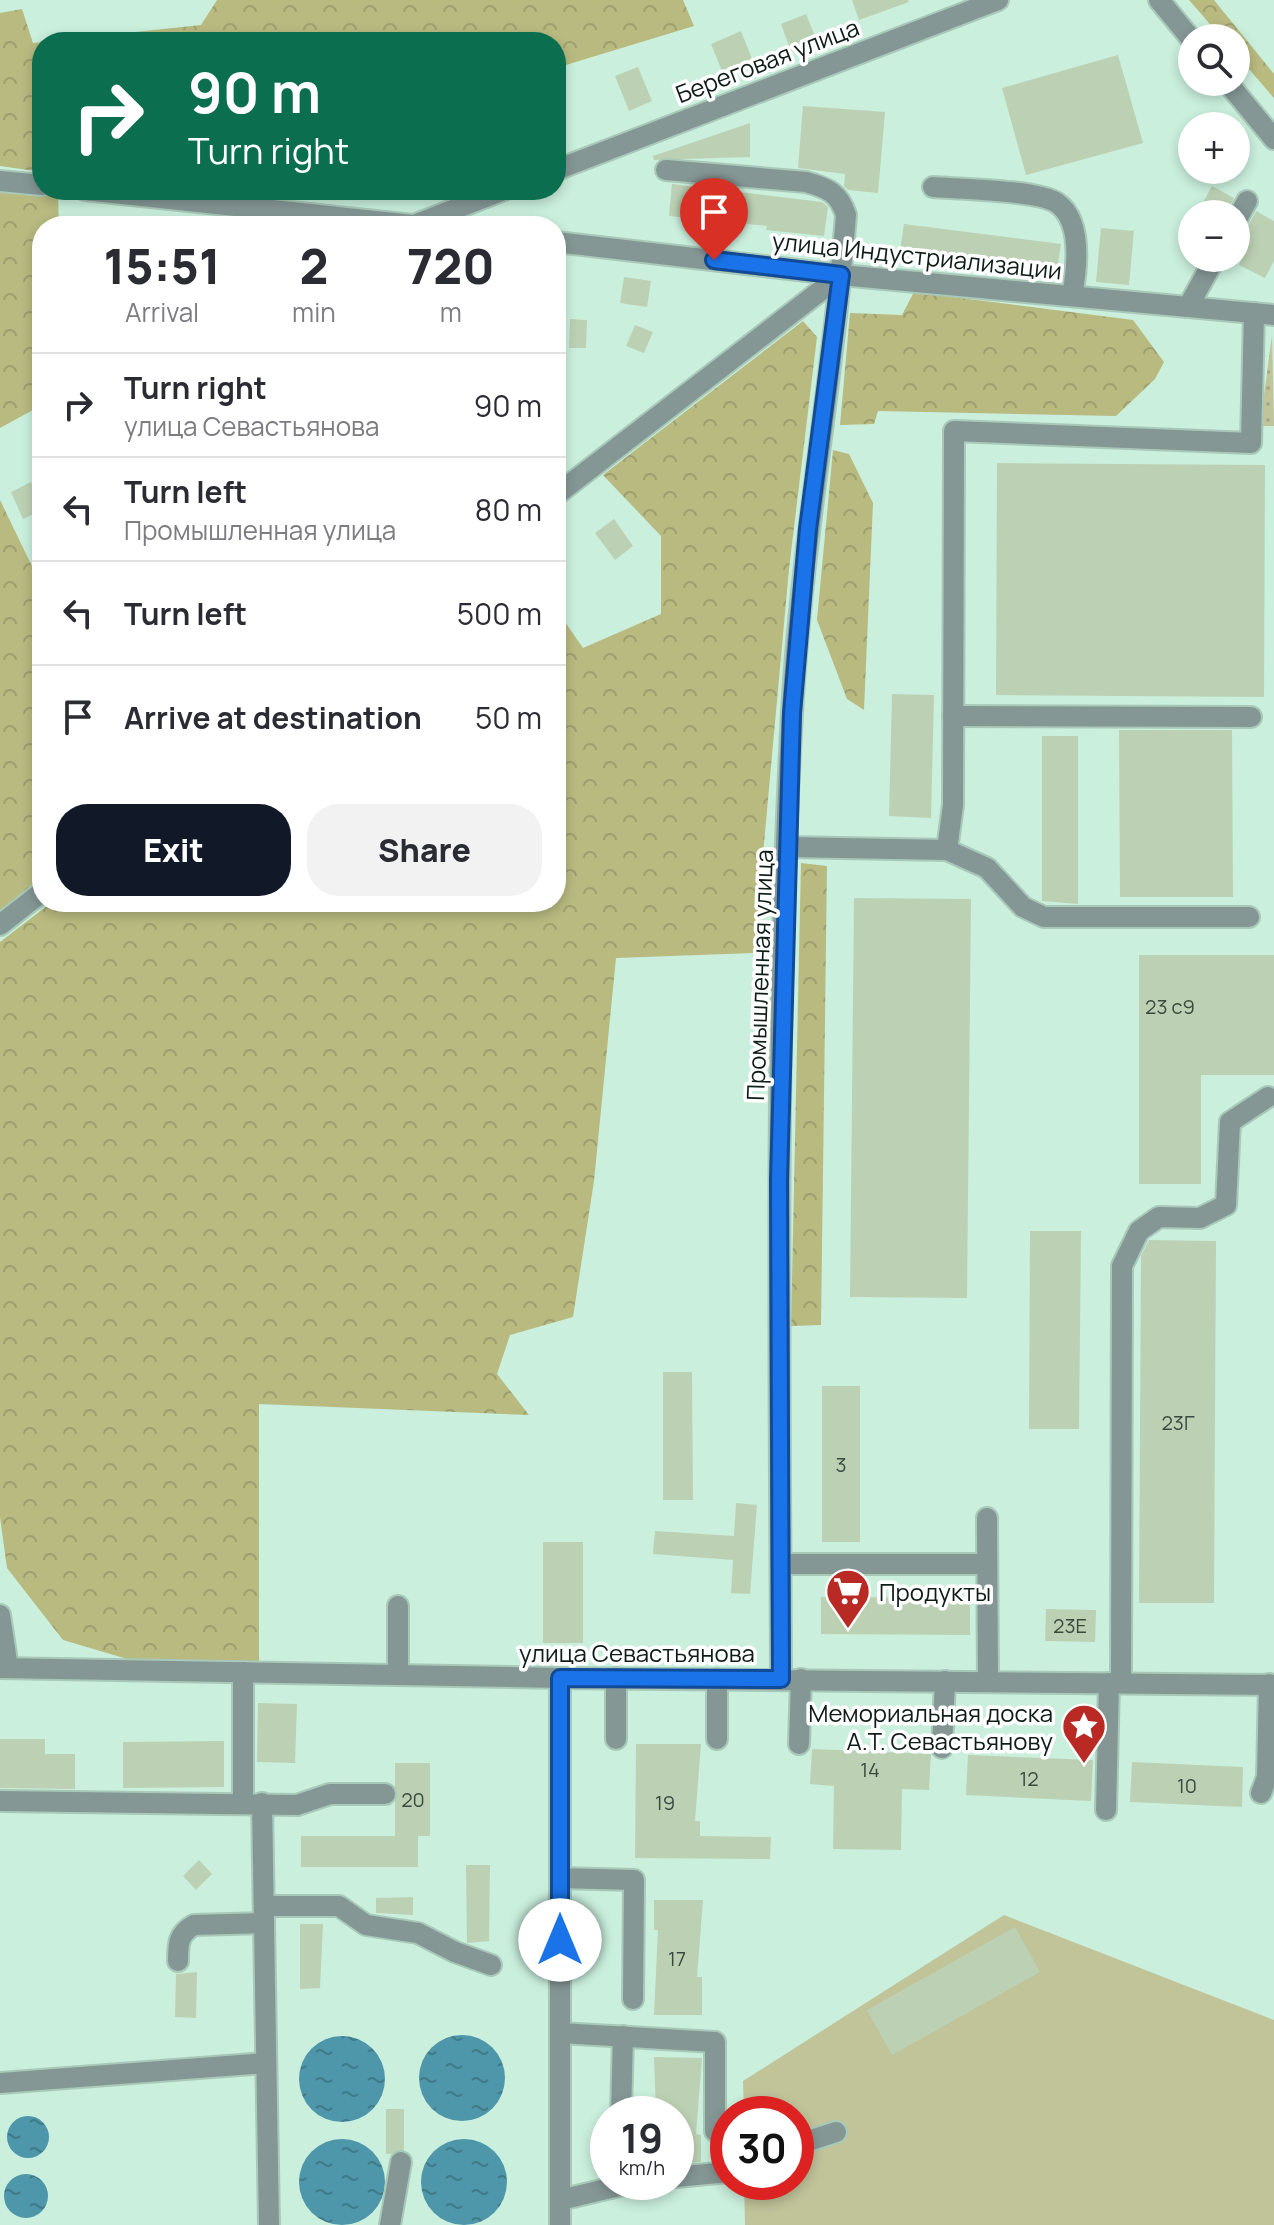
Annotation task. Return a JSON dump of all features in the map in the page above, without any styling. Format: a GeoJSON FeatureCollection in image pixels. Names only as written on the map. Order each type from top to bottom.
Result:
{"type":"FeatureCollection","features":[{"type":"Feature","properties":{"kind":"street","name":"Береговая улица"},"geometry":{"type":"LineString","coordinates":[[566,166],[998,0]]}},
{"type":"Feature","properties":{"kind":"street"},"geometry":{"type":"LineString","coordinates":[[1159,0],[1179,24]]}},
{"type":"Feature","properties":{"kind":"street"},"geometry":{"type":"LineString","coordinates":[[1239,96],[1274,139]]}},
{"type":"Feature","properties":{"kind":"street","name":"Промышленная улица"},"geometry":{"type":"LineString","coordinates":[[666,170],[806,182],[828,188],[840,198],[846,215],[807,544],[792,713],[779,1180],[781,1564],[799,1744]]}},
{"type":"Feature","properties":{"kind":"street"},"geometry":{"type":"LineString","coordinates":[[0,181],[32,184]]}},
{"type":"Feature","properties":{"kind":"street"},"geometry":{"type":"LineString","coordinates":[[933,187],[1029,195],[1056,202],[1072,220],[1077,269],[1072,296]]}},
{"type":"Feature","properties":{"kind":"street"},"geometry":{"type":"LineString","coordinates":[[179,200],[329,216]]}},
{"type":"Feature","properties":{"kind":"street"},"geometry":{"type":"LineString","coordinates":[[437,216],[478,200]]}},
{"type":"Feature","properties":{"kind":"street","name":"улица Индустриализации"},"geometry":{"type":"LineString","coordinates":[[566,243],[841,275],[1264,314]]}},
{"type":"Feature","properties":{"kind":"street"},"geometry":{"type":"LineString","coordinates":[[1188,307],[1207,272]]}},
{"type":"Feature","properties":{"kind":"street"},"geometry":{"type":"LineString","coordinates":[[566,487],[841,275]]}},
{"type":"Feature","properties":{"kind":"street"},"geometry":{"type":"LineString","coordinates":[[947,850],[953,805],[954,431],[1251,443],[1264,314]]}},
{"type":"Feature","properties":{"kind":"street"},"geometry":{"type":"LineString","coordinates":[[953,716],[1251,717]]}},
{"type":"Feature","properties":{"kind":"street"},"geometry":{"type":"LineString","coordinates":[[788,847],[947,850],[987,868],[1023,907],[1044,917],[1249,917]]}},
{"type":"Feature","properties":{"kind":"street"},"geometry":{"type":"LineString","coordinates":[[0,925],[32,900]]}},
{"type":"Feature","properties":{"kind":"street"},"geometry":{"type":"LineString","coordinates":[[1106,1810],[1115,1683],[1122,1266],[1139,1231],[1159,1217],[1200,1218],[1226,1205],[1230,1122],[1268,1097]]}},
{"type":"Feature","properties":{"kind":"street"},"geometry":{"type":"LineString","coordinates":[[987,1518],[988,1681]]}},
{"type":"Feature","properties":{"kind":"street"},"geometry":{"type":"LineString","coordinates":[[781,1564],[987,1564]]}},
{"type":"Feature","properties":{"kind":"street"},"geometry":{"type":"LineString","coordinates":[[398,1606],[398,1675]]}},
{"type":"Feature","properties":{"kind":"street"},"geometry":{"type":"LineString","coordinates":[[0,1615],[4,1668]]}},
{"type":"Feature","properties":{"kind":"street","name":"улица Севастьянова"},"geometry":{"type":"LineString","coordinates":[[4,1668],[560,1678],[1271,1684]]}},
{"type":"Feature","properties":{"kind":"street"},"geometry":{"type":"LineString","coordinates":[[243,1672],[264,1915],[269,2225]]}},
{"type":"Feature","properties":{"kind":"street"},"geometry":{"type":"LineString","coordinates":[[560,1678],[560,2225]]}},
{"type":"Feature","properties":{"kind":"street"},"geometry":{"type":"LineString","coordinates":[[616,1678],[616,1739]]}},
{"type":"Feature","properties":{"kind":"street"},"geometry":{"type":"LineString","coordinates":[[717,1679],[717,1739]]}},
{"type":"Feature","properties":{"kind":"street"},"geometry":{"type":"LineString","coordinates":[[942,1748],[945,1681]]}},
{"type":"Feature","properties":{"kind":"street"},"geometry":{"type":"LineString","coordinates":[[1261,1793],[1267,1777],[1271,1737],[1271,1684]]}},
{"type":"Feature","properties":{"kind":"street"},"geometry":{"type":"LineString","coordinates":[[0,1801],[253,1802],[297,1805],[330,1794],[385,1794]]}},
{"type":"Feature","properties":{"kind":"street"},"geometry":{"type":"LineString","coordinates":[[560,1878],[634,1880],[633,1999]]}},
{"type":"Feature","properties":{"kind":"street"},"geometry":{"type":"LineString","coordinates":[[178,1961],[178,1943],[184,1931],[194,1925],[339,1906],[366,1925],[418,1933],[455,1952],[491,1965]]}},
{"type":"Feature","properties":{"kind":"street"},"geometry":{"type":"LineString","coordinates":[[560,2033],[715,2042],[715,2096]]}},
{"type":"Feature","properties":{"kind":"street"},"geometry":{"type":"LineString","coordinates":[[621,2096],[623,2036]]}},
{"type":"Feature","properties":{"kind":"street"},"geometry":{"type":"LineString","coordinates":[[0,2083],[266,2063]]}},
{"type":"Feature","properties":{"kind":"street"},"geometry":{"type":"LineString","coordinates":[[814,2139],[836,2132]]}},
{"type":"Feature","properties":{"kind":"street"},"geometry":{"type":"LineString","coordinates":[[390,2225],[401,2162]]}},
{"type":"Feature","properties":{"kind":"street"},"geometry":{"type":"LineString","coordinates":[[560,2200],[590,2193]]}},
{"type":"Feature","properties":{"kind":"green space"},"geometry":{"type":"Polygon","coordinates":[[[217,0],[683,0],[694,26],[566,65],[566,32],[136,32],[201,25],[217,0]]]}},
{"type":"Feature","properties":{"kind":"green space"},"geometry":{"type":"Polygon","coordinates":[[[1189,0],[1214,0],[1233,24],[1210,24],[1189,0]]]}},
{"type":"Feature","properties":{"kind":"green space"},"geometry":{"type":"Polygon","coordinates":[[[22,9],[32,40],[32,171],[0,166],[0,13],[22,9]]]}},
{"type":"Feature","properties":{"kind":"green space"},"geometry":{"type":"Polygon","coordinates":[[[1250,44],[1274,74],[1274,98],[1250,70],[1250,44]]]}},
{"type":"Feature","properties":{"kind":"green space"},"geometry":{"type":"Polygon","coordinates":[[[0,189],[32,192],[32,200],[58,200],[59,216],[32,216],[32,410],[0,428],[0,189]]]}},
{"type":"Feature","properties":{"kind":"green space"},"geometry":{"type":"Polygon","coordinates":[[[914,292],[1133,320],[1164,362],[1155,379],[1116,416],[878,411],[874,424],[840,425],[850,313],[902,315],[914,292]]]}},
{"type":"Feature","properties":{"kind":"green space"},"geometry":{"type":"Polygon","coordinates":[[[803,321],[817,337],[789,569],[754,953],[616,958],[594,1181],[573,1317],[510,1335],[497,1374],[529,1415],[259,1404],[259,1662],[134,1661],[63,1640],[7,1568],[0,1517],[0,942],[39,912],[566,912],[566,623],[583,648],[661,614],[661,536],[603,475],[803,321]]]}},
{"type":"Feature","properties":{"kind":"green space"},"geometry":{"type":"Polygon","coordinates":[[[1272,335],[1274,426],[1260,426],[1272,335]]]}},
{"type":"Feature","properties":{"kind":"green space"},"geometry":{"type":"Polygon","coordinates":[[[833,450],[849,454],[873,503],[864,710],[847,699],[817,620],[833,450]]]}},
{"type":"Feature","properties":{"kind":"green space"},"geometry":{"type":"Polygon","coordinates":[[[0,500],[32,566],[32,887],[0,911],[0,500]]]}},
{"type":"Feature","properties":{"kind":"green space"},"geometry":{"type":"Polygon","coordinates":[[[801,863],[827,866],[821,1325],[791,1326],[801,863]]]}},
{"type":"Feature","properties":{"kind":"green space"},"geometry":{"type":"Polygon","coordinates":[[[1004,1915],[1274,2020],[1274,2225],[745,2225],[744,2200],[814,2200],[814,2096],[743,2096],[743,2081],[1004,1915]]]}},
{"type":"Feature","properties":{"kind":"water"},"geometry":{"type":"Polygon","coordinates":[[[462,2035],[478,2039],[492,2048],[501,2062],[505,2078],[501,2094],[492,2108],[478,2117],[462,2121],[446,2117],[432,2108],[423,2094],[419,2078],[423,2062],[432,2048],[446,2039],[462,2035]]]}},
{"type":"Feature","properties":{"kind":"water"},"geometry":{"type":"Polygon","coordinates":[[[342,2036],[358,2040],[372,2049],[381,2063],[385,2079],[381,2095],[372,2109],[358,2118],[342,2122],[326,2118],[312,2109],[303,2095],[299,2079],[303,2063],[312,2049],[326,2040],[342,2036]]]}},
{"type":"Feature","properties":{"kind":"water"},"geometry":{"type":"Polygon","coordinates":[[[28,2116],[43,2122],[49,2137],[43,2152],[28,2158],[13,2152],[7,2137],[13,2122],[28,2116]]]}},
{"type":"Feature","properties":{"kind":"water"},"geometry":{"type":"Polygon","coordinates":[[[342,2139],[358,2143],[372,2152],[381,2166],[385,2182],[381,2198],[372,2212],[358,2221],[342,2225],[326,2221],[312,2212],[303,2198],[299,2182],[303,2166],[312,2152],[326,2143],[342,2139]]]}},
{"type":"Feature","properties":{"kind":"water"},"geometry":{"type":"Polygon","coordinates":[[[464,2139],[480,2143],[494,2152],[503,2166],[507,2182],[503,2198],[494,2212],[480,2221],[464,2225],[448,2221],[434,2212],[425,2198],[421,2182],[425,2166],[434,2152],[448,2143],[464,2139]]]}},
{"type":"Feature","properties":{"kind":"water"},"geometry":{"type":"Polygon","coordinates":[[[26,2174],[41,2181],[48,2196],[41,2211],[26,2218],[11,2211],[4,2196],[11,2181],[26,2174]]]}},
{"type":"Feature","properties":{"kind":"building"},"geometry":{"type":"Polygon","coordinates":[[[852,0],[908,0],[909,2],[859,20],[852,0]]]}},
{"type":"Feature","properties":{"kind":"building"},"geometry":{"type":"Polygon","coordinates":[[[806,14],[817,41],[791,51],[781,24],[806,14]]]}},
{"type":"Feature","properties":{"kind":"building"},"geometry":{"type":"Polygon","coordinates":[[[741,31],[754,64],[724,76],[711,44],[741,31]]]}},
{"type":"Feature","properties":{"kind":"building"},"geometry":{"type":"Polygon","coordinates":[[[1118,55],[1143,143],[1026,175],[1002,88],[1118,55]]]}},
{"type":"Feature","properties":{"kind":"building"},"geometry":{"type":"Polygon","coordinates":[[[638,67],[652,101],[629,111],[615,76],[638,67]]]}},
{"type":"Feature","properties":{"kind":"building"},"geometry":{"type":"Polygon","coordinates":[[[803,106],[885,112],[878,193],[848,190],[844,186],[845,174],[798,168],[803,106]]]}},
{"type":"Feature","properties":{"kind":"building"},"geometry":{"type":"Polygon","coordinates":[[[750,123],[750,157],[654,160],[653,156],[750,123]]]}},
{"type":"Feature","properties":{"kind":"building"},"geometry":{"type":"Polygon","coordinates":[[[672,184],[822,202],[828,207],[824,236],[766,230],[767,226],[669,216],[672,184]]]}},
{"type":"Feature","properties":{"kind":"building"},"geometry":{"type":"Polygon","coordinates":[[[1212,186],[1234,198],[1233,200],[1204,200],[1212,186]]]}},
{"type":"Feature","properties":{"kind":"building"},"geometry":{"type":"Polygon","coordinates":[[[1256,211],[1274,221],[1274,261],[1265,278],[1250,270],[1250,222],[1256,211]]]}},
{"type":"Feature","properties":{"kind":"building"},"geometry":{"type":"Polygon","coordinates":[[[904,224],[1061,244],[1057,271],[900,251],[904,224]]]}},
{"type":"Feature","properties":{"kind":"building"},"geometry":{"type":"Polygon","coordinates":[[[1101,228],[1134,231],[1129,285],[1096,282],[1101,228]]]}},
{"type":"Feature","properties":{"kind":"building"},"geometry":{"type":"Polygon","coordinates":[[[624,277],[651,281],[647,307],[620,303],[624,277]]]}},
{"type":"Feature","properties":{"kind":"building"},"geometry":{"type":"Polygon","coordinates":[[[570,319],[587,320],[586,348],[569,348],[570,319]]]}},
{"type":"Feature","properties":{"kind":"building"},"geometry":{"type":"Polygon","coordinates":[[[635,325],[653,332],[644,353],[626,346],[635,325]]]}},
{"type":"Feature","properties":{"kind":"building"},"geometry":{"type":"Polygon","coordinates":[[[997,463],[1265,465],[1264,697],[996,695],[997,463]]]}},
{"type":"Feature","properties":{"kind":"building"},"geometry":{"type":"Polygon","coordinates":[[[31,482],[32,515],[23,519],[11,492],[31,482]]]}},
{"type":"Feature","properties":{"kind":"building"},"geometry":{"type":"Polygon","coordinates":[[[614,519],[633,546],[615,560],[595,533],[614,519]]]}},
{"type":"Feature","properties":{"kind":"building"},"geometry":{"type":"Polygon","coordinates":[[[892,694],[934,695],[931,818],[889,816],[892,694]]]}},
{"type":"Feature","properties":{"kind":"building"},"geometry":{"type":"Polygon","coordinates":[[[1119,730],[1232,730],[1233,897],[1120,897],[1119,730]]]}},
{"type":"Feature","properties":{"kind":"building"},"geometry":{"type":"Polygon","coordinates":[[[1042,736],[1078,736],[1078,904],[1042,901],[1042,736]]]}},
{"type":"Feature","properties":{"kind":"building"},"geometry":{"type":"Polygon","coordinates":[[[854,898],[971,899],[967,1298],[850,1297],[854,898]]]}},
{"type":"Feature","properties":{"kind":"building"},"geometry":{"type":"Polygon","coordinates":[[[1139,955],[1274,955],[1274,1075],[1201,1075],[1201,1184],[1139,1184],[1139,955]]]}},
{"type":"Feature","properties":{"kind":"building"},"geometry":{"type":"Polygon","coordinates":[[[1030,1231],[1081,1231],[1079,1429],[1029,1429],[1030,1231]]]}},
{"type":"Feature","properties":{"kind":"building"},"geometry":{"type":"Polygon","coordinates":[[[1149,1240],[1216,1241],[1214,1603],[1139,1603],[1141,1256],[1149,1240]]]}},
{"type":"Feature","properties":{"kind":"building"},"geometry":{"type":"Polygon","coordinates":[[[663,1372],[692,1372],[693,1500],[663,1500],[663,1372]]]}},
{"type":"Feature","properties":{"kind":"building"},"geometry":{"type":"Polygon","coordinates":[[[822,1386],[860,1386],[860,1542],[822,1542],[822,1386]]]}},
{"type":"Feature","properties":{"kind":"building"},"geometry":{"type":"Polygon","coordinates":[[[736,1503],[757,1505],[750,1594],[731,1593],[733,1560],[653,1554],[655,1531],[734,1536],[736,1503]]]}},
{"type":"Feature","properties":{"kind":"building"},"geometry":{"type":"Polygon","coordinates":[[[543,1542],[583,1542],[583,1643],[543,1643],[543,1542]]]}},
{"type":"Feature","properties":{"kind":"building"},"geometry":{"type":"Polygon","coordinates":[[[821,1597],[970,1598],[970,1635],[821,1634],[821,1597]]]}},
{"type":"Feature","properties":{"kind":"building"},"geometry":{"type":"Polygon","coordinates":[[[1046,1609],[1096,1610],[1095,1642],[1045,1641],[1046,1609]]]}},
{"type":"Feature","properties":{"kind":"building"},"geometry":{"type":"Polygon","coordinates":[[[258,1703],[297,1704],[295,1763],[257,1762],[258,1703]]]}},
{"type":"Feature","properties":{"kind":"building"},"geometry":{"type":"Polygon","coordinates":[[[0,1739],[45,1739],[45,1754],[75,1754],[75,1789],[0,1788],[0,1739]]]}},
{"type":"Feature","properties":{"kind":"building"},"geometry":{"type":"Polygon","coordinates":[[[224,1741],[224,1787],[123,1788],[123,1742],[224,1741]]]}},
{"type":"Feature","properties":{"kind":"building"},"geometry":{"type":"Polygon","coordinates":[[[636,1744],[701,1744],[695,1821],[700,1821],[700,1836],[771,1837],[770,1859],[635,1858],[636,1744]]]}},
{"type":"Feature","properties":{"kind":"building"},"geometry":{"type":"Polygon","coordinates":[[[812,1749],[931,1754],[929,1790],[902,1789],[901,1850],[833,1849],[834,1786],[810,1784],[812,1749]]]}},
{"type":"Feature","properties":{"kind":"building"},"geometry":{"type":"Polygon","coordinates":[[[968,1755],[1093,1760],[1091,1801],[966,1795],[968,1755]]]}},
{"type":"Feature","properties":{"kind":"building"},"geometry":{"type":"Polygon","coordinates":[[[1132,1762],[1243,1767],[1242,1807],[1130,1802],[1132,1762]]]}},
{"type":"Feature","properties":{"kind":"building"},"geometry":{"type":"Polygon","coordinates":[[[395,1763],[430,1763],[430,1836],[418,1836],[418,1867],[301,1867],[301,1836],[395,1836],[395,1763]]]}},
{"type":"Feature","properties":{"kind":"building"},"geometry":{"type":"Polygon","coordinates":[[[199,1860],[212,1874],[196,1890],[183,1876],[199,1860]]]}},
{"type":"Feature","properties":{"kind":"building"},"geometry":{"type":"Polygon","coordinates":[[[466,1865],[490,1865],[489,1941],[467,1943],[466,1865]]]}},
{"type":"Feature","properties":{"kind":"building"},"geometry":{"type":"Polygon","coordinates":[[[413,1897],[413,1915],[376,1913],[376,1898],[413,1897]]]}},
{"type":"Feature","properties":{"kind":"building"},"geometry":{"type":"Polygon","coordinates":[[[654,1900],[703,1900],[697,1977],[702,1977],[702,2015],[654,2015],[658,1930],[654,1930],[654,1900]]]}},
{"type":"Feature","properties":{"kind":"building"},"geometry":{"type":"Polygon","coordinates":[[[300,1924],[323,1924],[320,1988],[300,1989],[300,1924]]]}},
{"type":"Feature","properties":{"kind":"building"},"geometry":{"type":"Polygon","coordinates":[[[1015,1927],[1040,1972],[892,2055],[867,2010],[1015,1927]]]}},
{"type":"Feature","properties":{"kind":"building"},"geometry":{"type":"Polygon","coordinates":[[[197,1972],[196,2018],[175,2017],[176,1974],[197,1972]]]}},
{"type":"Feature","properties":{"kind":"building"},"geometry":{"type":"Polygon","coordinates":[[[654,2057],[702,2058],[696,2134],[701,2135],[701,2162],[694,2163],[694,2096],[655,2096],[654,2057]]]}},
{"type":"Feature","properties":{"kind":"building"},"geometry":{"type":"Polygon","coordinates":[[[386,2109],[404,2109],[404,2150],[391,2154],[386,2154],[386,2109]]]}},
{"type":"Feature","properties":{"kind":"place","name":"Продукты"},"geometry":{"type":"Point","coordinates":[848,1630]}},
{"type":"Feature","properties":{"kind":"place","name":"Мемориальная доска А.Т. Севастьянову"},"geometry":{"type":"Point","coordinates":[1084,1765]}},
{"type":"Feature","properties":{"kind":"route"},"geometry":{"type":"LineString","coordinates":[[560,1940],[560,1678],[781,1679],[779,1180],[792,713],[808,529],[841,275],[714,260]]}}]}
